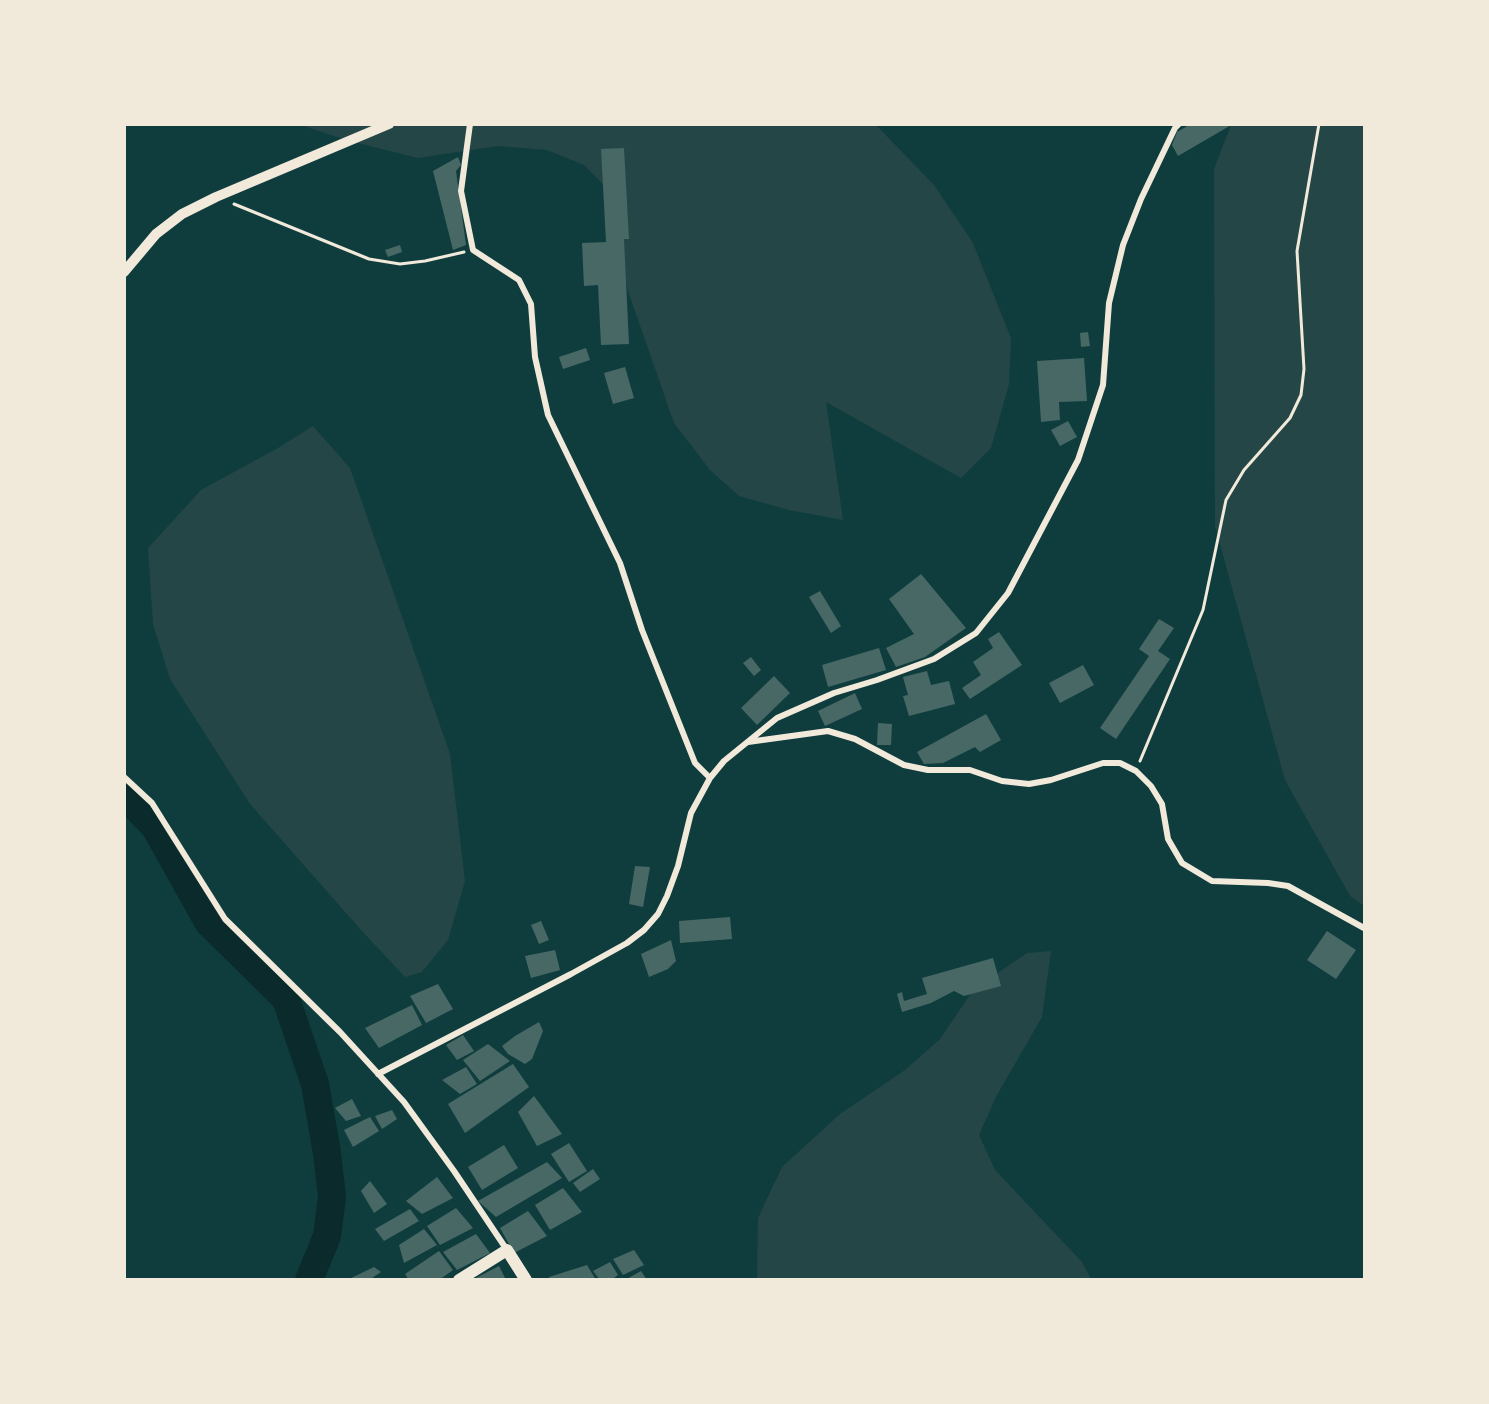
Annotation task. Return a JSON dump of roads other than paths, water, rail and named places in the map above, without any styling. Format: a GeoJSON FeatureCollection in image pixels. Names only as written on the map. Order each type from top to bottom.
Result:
{"type":"FeatureCollection","features":[{"type":"Feature","properties":{"kind":"main road"},"geometry":{"type":"LineString","coordinates":[[459,1280],[507,1250],[526,1280]]}},
{"type":"Feature","properties":{"kind":"street"},"geometry":{"type":"LineString","coordinates":[[124,272],[156,234],[182,214],[216,197],[389,124]]}},
{"type":"Feature","properties":{"kind":"street"},"geometry":{"type":"LineString","coordinates":[[470,124],[461,191],[473,250],[519,280],[531,304],[535,357],[548,415],[620,563],[642,630],[694,764],[710,777]]}},
{"type":"Feature","properties":{"kind":"street"},"geometry":{"type":"LineString","coordinates":[[378,1074],[581,969],[627,943],[644,930],[658,914],[667,896],[678,866],[691,813],[710,777],[724,761],[777,718],[834,693],[934,660],[976,633],[1008,593],[1078,460],[1103,385],[1109,303],[1123,245],[1141,199],[1179,124]]}},
{"type":"Feature","properties":{"kind":"street"},"geometry":{"type":"LineString","coordinates":[[746,742],[828,731],[855,739],[904,765],[928,770],[970,770],[1002,781],[1029,784],[1051,780],[1103,763],[1120,763],[1136,771],[1151,786],[1161,804],[1168,839],[1182,863],[1212,881],[1288,886],[1365,928]]}},
{"type":"Feature","properties":{"kind":"street"},"geometry":{"type":"LineString","coordinates":[[124,777],[152,803],[225,919],[340,1032],[404,1102],[507,1250]]}},
{"type":"Feature","properties":{"kind":"waterway"},"geometry":{"type":"LineString","coordinates":[[124,795],[155,827],[208,922],[286,999],[315,1084],[332,1197],[327,1236],[309,1280]]}}]}
